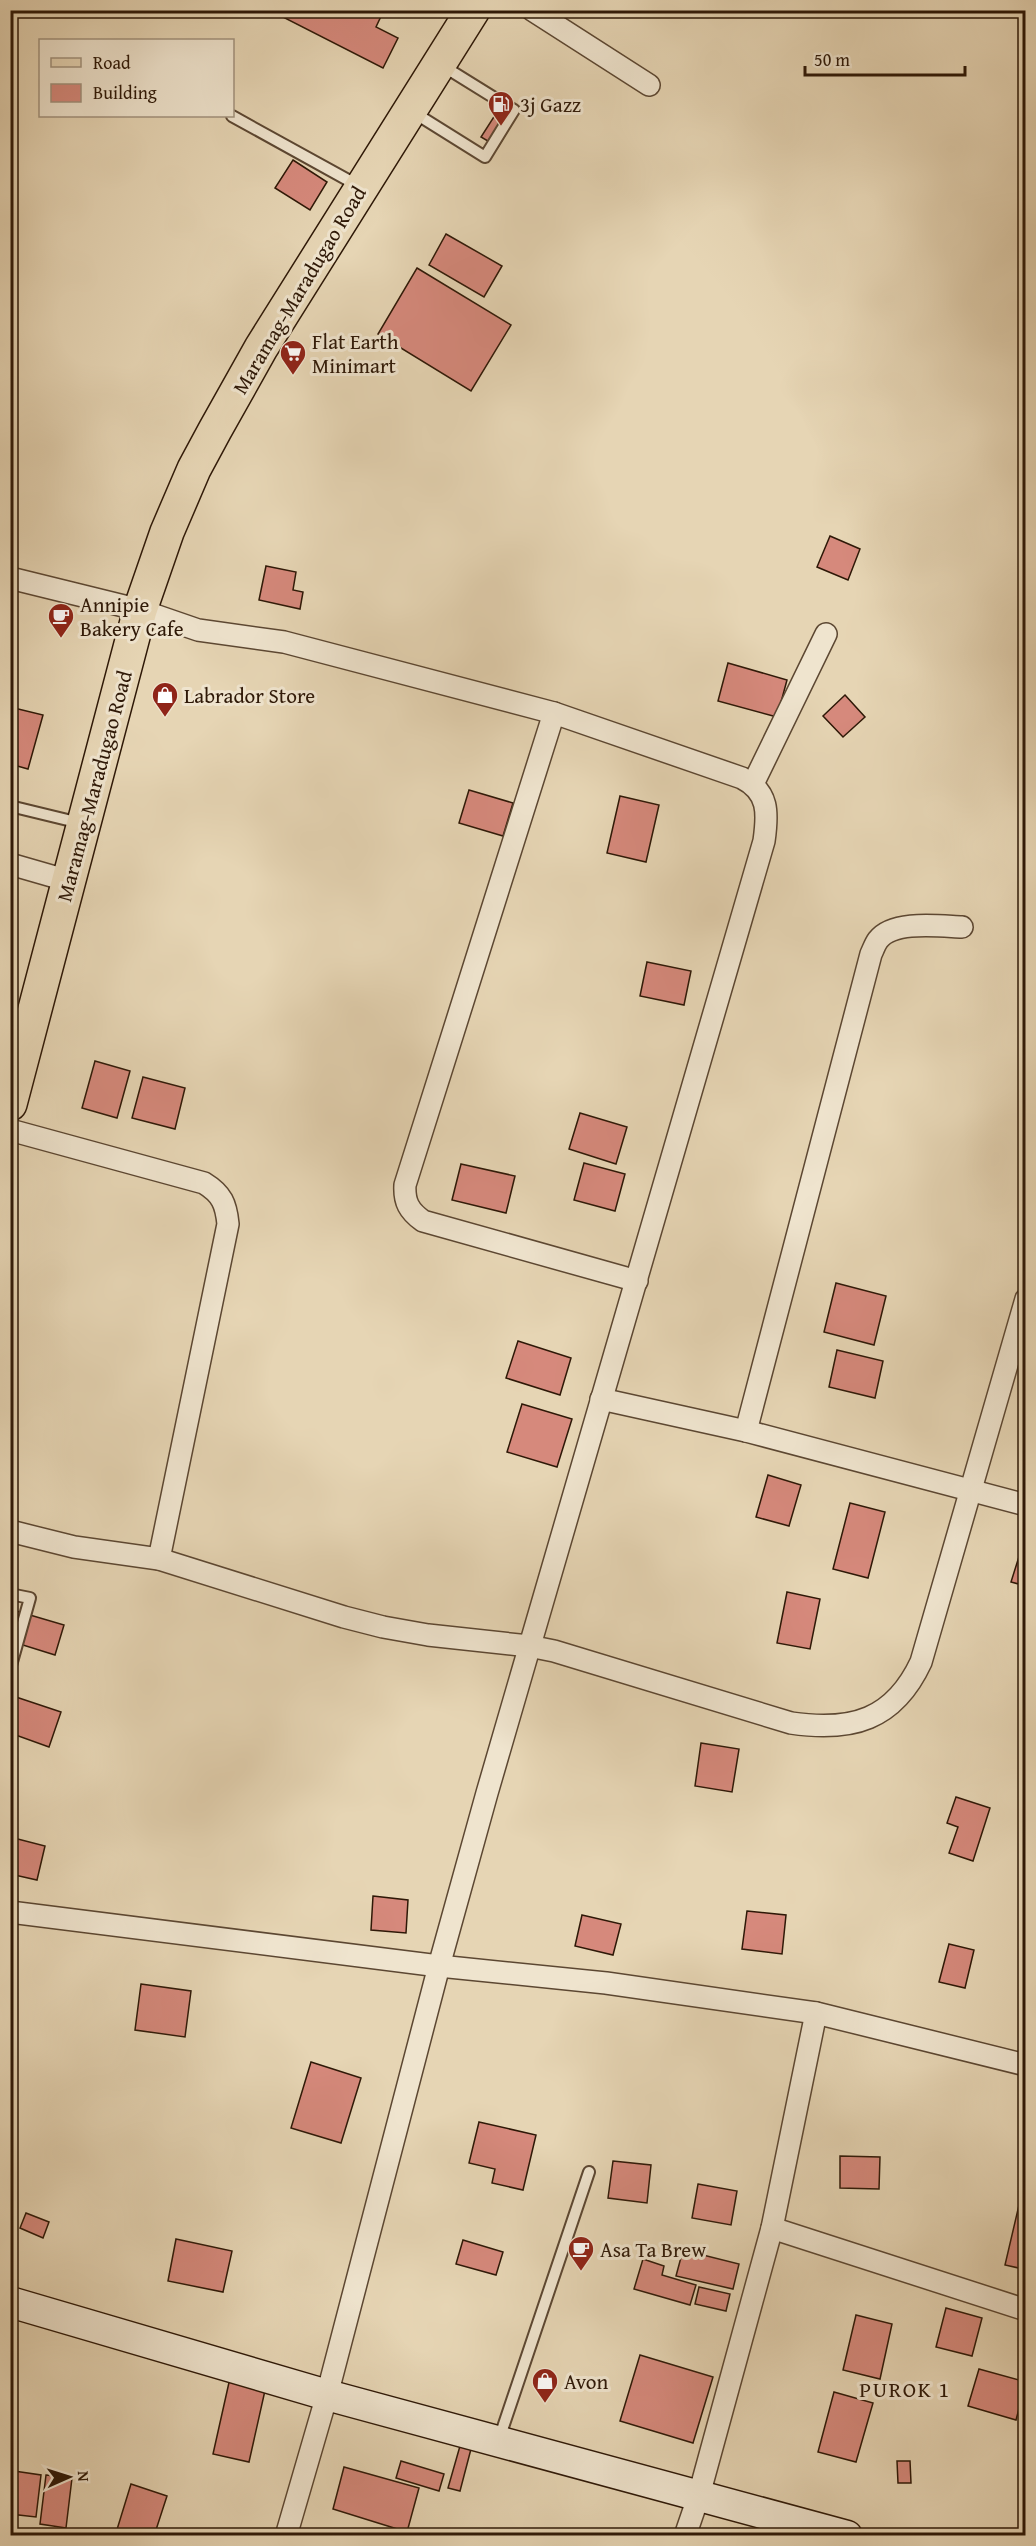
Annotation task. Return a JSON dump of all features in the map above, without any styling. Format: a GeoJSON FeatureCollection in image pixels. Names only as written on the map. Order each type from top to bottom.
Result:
{"type":"FeatureCollection","features":[{"type":"Feature","properties":{"kind":"main road","name":"Maramag-Maradugao Road"},"geometry":{"type":"LineString","coordinates":[[10,1104],[141,610],[167,532],[194,469],[261,348],[473,10]]}},
{"type":"Feature","properties":{"kind":"street"},"geometry":{"type":"LineString","coordinates":[[532,10],[649,85]]}},
{"type":"Feature","properties":{"kind":"street"},"geometry":{"type":"LineString","coordinates":[[10,578],[141,610],[198,630],[294,644],[554,713],[753,784],[761,793],[765,806],[767,821],[764,840],[529,1646],[439,1966],[327,2395],[286,2535]]}},
{"type":"Feature","properties":{"kind":"street"},"geometry":{"type":"LineString","coordinates":[[753,784],[826,634]]}},
{"type":"Feature","properties":{"kind":"street"},"geometry":{"type":"LineString","coordinates":[[554,713],[405,1185],[405,1196],[414,1215],[423,1221],[637,1281]]}},
{"type":"Feature","properties":{"kind":"street"},"geometry":{"type":"LineString","coordinates":[[10,864],[69,881]]}},
{"type":"Feature","properties":{"kind":"street"},"geometry":{"type":"LineString","coordinates":[[746,1431],[871,954],[878,939],[904,927],[918,925],[962,927]]}},
{"type":"Feature","properties":{"kind":"street"},"geometry":{"type":"LineString","coordinates":[[10,1130],[204,1183],[223,1199],[227,1209],[228,1224],[159,1559]]}},
{"type":"Feature","properties":{"kind":"street"},"geometry":{"type":"LineString","coordinates":[[10,1531],[74,1546],[159,1559],[383,1627],[428,1635],[529,1646],[584,1659],[791,1723],[842,1726],[862,1722],[888,1707],[911,1682],[921,1662],[1026,1299]]}},
{"type":"Feature","properties":{"kind":"street"},"geometry":{"type":"LineString","coordinates":[[601,1399],[746,1431],[1026,1505]]}},
{"type":"Feature","properties":{"kind":"street"},"geometry":{"type":"LineString","coordinates":[[10,1912],[439,1966],[606,1983],[816,2013],[1026,2065]]}},
{"type":"Feature","properties":{"kind":"street"},"geometry":{"type":"LineString","coordinates":[[685,2535],[699,2495],[772,2228],[816,2013]]}},
{"type":"Feature","properties":{"kind":"street"},"geometry":{"type":"LineString","coordinates":[[772,2228],[1026,2310]]}},
{"type":"Feature","properties":{"kind":"street"},"geometry":{"type":"LineString","coordinates":[[10,2301],[327,2395],[847,2535]]}},
{"type":"Feature","properties":{"kind":"lane"},"geometry":{"type":"LineString","coordinates":[[410,111],[485,157],[514,110],[439,64]]}},
{"type":"Feature","properties":{"kind":"lane"},"geometry":{"type":"LineString","coordinates":[[234,117],[362,188]]}},
{"type":"Feature","properties":{"kind":"lane"},"geometry":{"type":"LineString","coordinates":[[10,806],[84,823]]}},
{"type":"Feature","properties":{"kind":"lane"},"geometry":{"type":"LineString","coordinates":[[10,1594],[30,1598],[10,1670]]}},
{"type":"Feature","properties":{"kind":"lane"},"geometry":{"type":"LineString","coordinates":[[499,2441],[589,2172]]}},
{"type":"Feature","properties":{"kind":"building"},"geometry":{"type":"Polygon","coordinates":[[[277,10],[384,10],[376,27],[398,38],[383,68],[275,13],[277,10]]]}},
{"type":"Feature","properties":{"kind":"building"},"geometry":{"type":"Polygon","coordinates":[[[497,112],[513,122],[498,147],[481,137],[497,112]]]}},
{"type":"Feature","properties":{"kind":"building"},"geometry":{"type":"Polygon","coordinates":[[[293,160],[327,182],[310,210],[275,188],[293,160]]]}},
{"type":"Feature","properties":{"kind":"building"},"geometry":{"type":"Polygon","coordinates":[[[446,234],[502,266],[484,297],[429,265],[446,234]]]}},
{"type":"Feature","properties":{"kind":"building"},"geometry":{"type":"Polygon","coordinates":[[[417,268],[511,325],[471,391],[378,334],[417,268]]]}},
{"type":"Feature","properties":{"kind":"building"},"geometry":{"type":"Polygon","coordinates":[[[830,536],[860,549],[848,580],[817,567],[830,536]]]}},
{"type":"Feature","properties":{"kind":"building"},"geometry":{"type":"Polygon","coordinates":[[[266,566],[296,572],[293,590],[303,592],[300,609],[259,600],[266,566]]]}},
{"type":"Feature","properties":{"kind":"building"},"geometry":{"type":"Polygon","coordinates":[[[728,663],[787,680],[777,717],[718,701],[728,663]]]}},
{"type":"Feature","properties":{"kind":"building"},"geometry":{"type":"Polygon","coordinates":[[[845,695],[865,717],[843,737],[823,716],[845,695]]]}},
{"type":"Feature","properties":{"kind":"building"},"geometry":{"type":"Polygon","coordinates":[[[10,707],[43,715],[28,769],[10,764],[10,707]]]}},
{"type":"Feature","properties":{"kind":"building"},"geometry":{"type":"Polygon","coordinates":[[[469,790],[513,803],[503,836],[459,823],[469,790]]]}},
{"type":"Feature","properties":{"kind":"building"},"geometry":{"type":"Polygon","coordinates":[[[620,796],[659,805],[646,862],[607,853],[620,796]]]}},
{"type":"Feature","properties":{"kind":"building"},"geometry":{"type":"Polygon","coordinates":[[[647,962],[691,971],[684,1005],[640,996],[647,962]]]}},
{"type":"Feature","properties":{"kind":"building"},"geometry":{"type":"Polygon","coordinates":[[[95,1061],[130,1071],[117,1118],[82,1108],[95,1061]]]}},
{"type":"Feature","properties":{"kind":"building"},"geometry":{"type":"Polygon","coordinates":[[[143,1077],[185,1088],[175,1129],[132,1118],[143,1077]]]}},
{"type":"Feature","properties":{"kind":"building"},"geometry":{"type":"Polygon","coordinates":[[[580,1113],[627,1127],[616,1164],[569,1149],[580,1113]]]}},
{"type":"Feature","properties":{"kind":"building"},"geometry":{"type":"Polygon","coordinates":[[[584,1163],[625,1174],[615,1211],[574,1200],[584,1163]]]}},
{"type":"Feature","properties":{"kind":"building"},"geometry":{"type":"Polygon","coordinates":[[[461,1164],[515,1176],[506,1213],[452,1200],[461,1164]]]}},
{"type":"Feature","properties":{"kind":"building"},"geometry":{"type":"Polygon","coordinates":[[[836,1283],[886,1296],[874,1345],[824,1332],[836,1283]]]}},
{"type":"Feature","properties":{"kind":"building"},"geometry":{"type":"Polygon","coordinates":[[[518,1341],[571,1358],[560,1395],[506,1378],[518,1341]]]}},
{"type":"Feature","properties":{"kind":"building"},"geometry":{"type":"Polygon","coordinates":[[[837,1350],[883,1361],[875,1398],[829,1387],[837,1350]]]}},
{"type":"Feature","properties":{"kind":"building"},"geometry":{"type":"Polygon","coordinates":[[[522,1404],[572,1419],[557,1467],[507,1452],[522,1404]]]}},
{"type":"Feature","properties":{"kind":"building"},"geometry":{"type":"Polygon","coordinates":[[[768,1475],[801,1485],[789,1526],[756,1517],[768,1475]]]}},
{"type":"Feature","properties":{"kind":"building"},"geometry":{"type":"Polygon","coordinates":[[[850,1503],[885,1512],[868,1578],[833,1569],[850,1503]]]}},
{"type":"Feature","properties":{"kind":"building"},"geometry":{"type":"Polygon","coordinates":[[[1023,1544],[1026,1545],[1026,1586],[1011,1582],[1023,1544]]]}},
{"type":"Feature","properties":{"kind":"building"},"geometry":{"type":"Polygon","coordinates":[[[787,1592],[820,1599],[810,1649],[777,1643],[787,1592]]]}},
{"type":"Feature","properties":{"kind":"building"},"geometry":{"type":"Polygon","coordinates":[[[13,1610],[64,1625],[55,1655],[10,1641],[10,1619],[13,1610]]]}},
{"type":"Feature","properties":{"kind":"building"},"geometry":{"type":"Polygon","coordinates":[[[10,1695],[61,1712],[49,1747],[10,1733],[10,1695]]]}},
{"type":"Feature","properties":{"kind":"building"},"geometry":{"type":"Polygon","coordinates":[[[701,1743],[739,1749],[732,1792],[695,1786],[701,1743]]]}},
{"type":"Feature","properties":{"kind":"building"},"geometry":{"type":"Polygon","coordinates":[[[956,1797],[990,1808],[973,1861],[949,1853],[958,1827],[947,1823],[956,1797]]]}},
{"type":"Feature","properties":{"kind":"building"},"geometry":{"type":"Polygon","coordinates":[[[10,1837],[45,1846],[37,1880],[10,1874],[10,1837]]]}},
{"type":"Feature","properties":{"kind":"building"},"geometry":{"type":"Polygon","coordinates":[[[373,1896],[408,1900],[406,1933],[371,1930],[373,1896]]]}},
{"type":"Feature","properties":{"kind":"building"},"geometry":{"type":"Polygon","coordinates":[[[747,1911],[786,1915],[782,1954],[742,1949],[747,1911]]]}},
{"type":"Feature","properties":{"kind":"building"},"geometry":{"type":"Polygon","coordinates":[[[582,1915],[621,1924],[613,1955],[575,1946],[582,1915]]]}},
{"type":"Feature","properties":{"kind":"building"},"geometry":{"type":"Polygon","coordinates":[[[949,1944],[974,1950],[965,1988],[939,1982],[949,1944]]]}},
{"type":"Feature","properties":{"kind":"building"},"geometry":{"type":"Polygon","coordinates":[[[141,1984],[191,1991],[185,2037],[135,2030],[141,1984]]]}},
{"type":"Feature","properties":{"kind":"building"},"geometry":{"type":"Polygon","coordinates":[[[311,2062],[361,2078],[341,2143],[291,2128],[311,2062]]]}},
{"type":"Feature","properties":{"kind":"building"},"geometry":{"type":"Polygon","coordinates":[[[479,2122],[536,2135],[523,2190],[492,2183],[495,2169],[469,2163],[479,2122]]]}},
{"type":"Feature","properties":{"kind":"building"},"geometry":{"type":"Polygon","coordinates":[[[840,2156],[880,2157],[879,2189],[840,2188],[840,2156]]]}},
{"type":"Feature","properties":{"kind":"building"},"geometry":{"type":"Polygon","coordinates":[[[613,2161],[651,2165],[647,2203],[608,2198],[613,2161]]]}},
{"type":"Feature","properties":{"kind":"building"},"geometry":{"type":"Polygon","coordinates":[[[698,2184],[737,2191],[731,2225],[692,2218],[698,2184]]]}},
{"type":"Feature","properties":{"kind":"building"},"geometry":{"type":"Polygon","coordinates":[[[1019,2205],[1026,2206],[1026,2258],[1023,2269],[1005,2265],[1019,2205]]]}},
{"type":"Feature","properties":{"kind":"building"},"geometry":{"type":"Polygon","coordinates":[[[26,2213],[49,2222],[43,2238],[20,2228],[26,2213]]]}},
{"type":"Feature","properties":{"kind":"building"},"geometry":{"type":"Polygon","coordinates":[[[176,2239],[232,2251],[223,2292],[168,2281],[176,2239]]]}},
{"type":"Feature","properties":{"kind":"building"},"geometry":{"type":"Polygon","coordinates":[[[463,2240],[503,2252],[496,2275],[456,2264],[463,2240]]]}},
{"type":"Feature","properties":{"kind":"building"},"geometry":{"type":"Polygon","coordinates":[[[683,2250],[739,2264],[733,2289],[676,2276],[683,2250]]]}},
{"type":"Feature","properties":{"kind":"building"},"geometry":{"type":"Polygon","coordinates":[[[643,2259],[664,2266],[662,2275],[696,2285],[690,2305],[634,2289],[643,2259]]]}},
{"type":"Feature","properties":{"kind":"building"},"geometry":{"type":"Polygon","coordinates":[[[699,2287],[730,2294],[726,2311],[695,2304],[699,2287]]]}},
{"type":"Feature","properties":{"kind":"building"},"geometry":{"type":"Polygon","coordinates":[[[946,2308],[982,2318],[972,2356],[936,2347],[946,2308]]]}},
{"type":"Feature","properties":{"kind":"building"},"geometry":{"type":"Polygon","coordinates":[[[856,2315],[892,2324],[880,2379],[843,2370],[856,2315]]]}},
{"type":"Feature","properties":{"kind":"building"},"geometry":{"type":"Polygon","coordinates":[[[640,2355],[713,2377],[693,2443],[620,2421],[640,2355]]]}},
{"type":"Feature","properties":{"kind":"building"},"geometry":{"type":"Polygon","coordinates":[[[979,2369],[1026,2382],[1016,2420],[968,2406],[979,2369]]]}},
{"type":"Feature","properties":{"kind":"building"},"geometry":{"type":"Polygon","coordinates":[[[230,2378],[266,2386],[249,2462],[213,2454],[230,2378]]]}},
{"type":"Feature","properties":{"kind":"building"},"geometry":{"type":"Polygon","coordinates":[[[834,2392],[873,2403],[856,2462],[818,2452],[834,2392]]]}},
{"type":"Feature","properties":{"kind":"building"},"geometry":{"type":"Polygon","coordinates":[[[460,2446],[471,2449],[460,2491],[448,2488],[460,2446]]]}},
{"type":"Feature","properties":{"kind":"building"},"geometry":{"type":"Polygon","coordinates":[[[401,2461],[444,2474],[439,2491],[396,2478],[401,2461]]]}},
{"type":"Feature","properties":{"kind":"building"},"geometry":{"type":"Polygon","coordinates":[[[897,2461],[910,2461],[911,2483],[898,2483],[897,2461]]]}},
{"type":"Feature","properties":{"kind":"building"},"geometry":{"type":"Polygon","coordinates":[[[344,2467],[419,2488],[407,2532],[333,2509],[344,2467]]]}},
{"type":"Feature","properties":{"kind":"building"},"geometry":{"type":"Polygon","coordinates":[[[14,2471],[41,2475],[36,2517],[10,2514],[14,2471]]]}},
{"type":"Feature","properties":{"kind":"building"},"geometry":{"type":"Polygon","coordinates":[[[46,2475],[72,2478],[66,2528],[40,2524],[46,2475]]]}},
{"type":"Feature","properties":{"kind":"building"},"geometry":{"type":"Polygon","coordinates":[[[131,2484],[167,2496],[154,2536],[115,2536],[131,2484]]]}},
{"type":"Feature","properties":{"kind":"place","name":"3j Gazz"},"geometry":{"type":"Point","coordinates":[501,127]}},
{"type":"Feature","properties":{"kind":"place","name":"Flat Earth Minimart"},"geometry":{"type":"Point","coordinates":[293,376]}},
{"type":"Feature","properties":{"kind":"place","name":"Annipie Bakery Cafe"},"geometry":{"type":"Point","coordinates":[61,639]}},
{"type":"Feature","properties":{"kind":"place","name":"Labrador Store"},"geometry":{"type":"Point","coordinates":[165,718]}},
{"type":"Feature","properties":{"kind":"place","name":"Asa Ta Brew"},"geometry":{"type":"Point","coordinates":[581,2272]}},
{"type":"Feature","properties":{"kind":"place","name":"Avon"},"geometry":{"type":"Point","coordinates":[545,2404]}},
{"type":"Feature","properties":{"kind":"district","name":"PUROK 1"},"geometry":{"type":"Point","coordinates":[905,2389]}}]}
